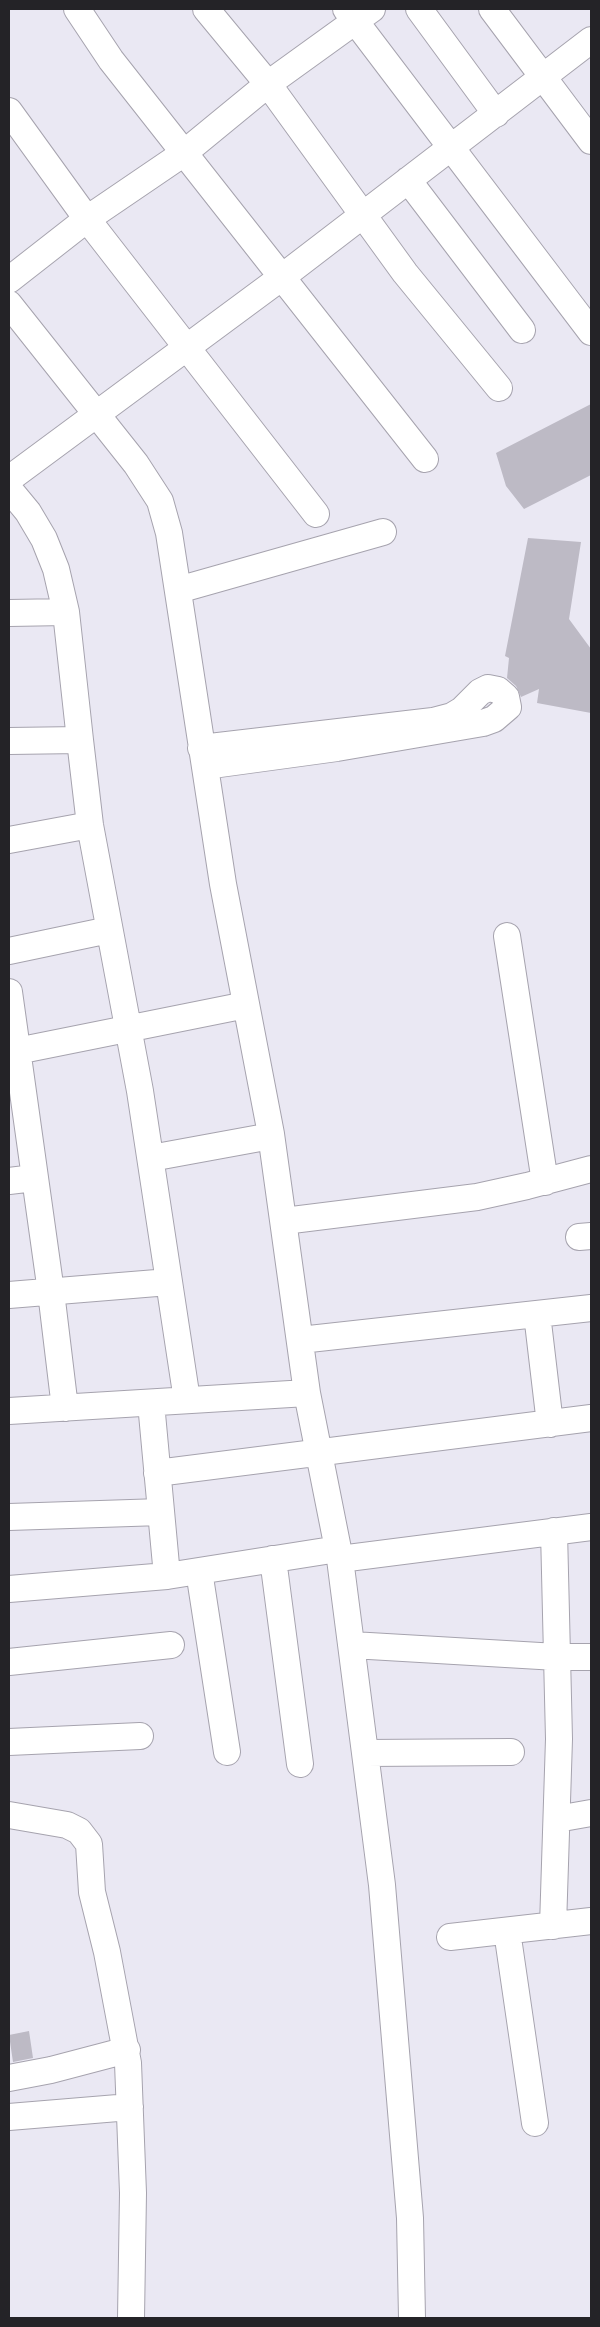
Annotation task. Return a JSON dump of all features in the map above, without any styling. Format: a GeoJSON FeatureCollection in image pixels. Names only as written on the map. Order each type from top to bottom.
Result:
{"type":"FeatureCollection","features":[{"type":"Feature","properties":{"kind":"street"},"geometry":{"type":"LineString","coordinates":[[78,9],[111,60],[425,458]]}},
{"type":"Feature","properties":{"kind":"street"},"geometry":{"type":"LineString","coordinates":[[206,9],[268,84],[405,273],[499,388]]}},
{"type":"Feature","properties":{"kind":"street"},"geometry":{"type":"LineString","coordinates":[[419,9],[496,114]]}},
{"type":"Feature","properties":{"kind":"street"},"geometry":{"type":"LineString","coordinates":[[492,9],[591,141]]}},
{"type":"Feature","properties":{"kind":"street"},"geometry":{"type":"LineString","coordinates":[[9,280],[87,219],[184,153],[358,13],[452,147],[591,332]]}},
{"type":"Feature","properties":{"kind":"street"},"geometry":{"type":"LineString","coordinates":[[9,479],[97,416],[282,277],[591,40]]}},
{"type":"Feature","properties":{"kind":"street"},"geometry":{"type":"LineString","coordinates":[[9,111],[87,219],[316,514]]}},
{"type":"Feature","properties":{"kind":"street"},"geometry":{"type":"LineString","coordinates":[[408,180],[522,330]]}},
{"type":"Feature","properties":{"kind":"street"},"geometry":{"type":"LineString","coordinates":[[9,304],[136,464],[160,501],[169,533],[223,884],[271,1136],[307,1393],[339,1554],[352,1645],[382,1885],[409,2208],[412,2318]]}},
{"type":"Feature","properties":{"kind":"street"},"geometry":{"type":"LineString","coordinates":[[9,489],[28,512],[44,539],[56,569],[66,612],[90,825],[140,1091],[187,1400]]}},
{"type":"Feature","properties":{"kind":"street"},"geometry":{"type":"LineString","coordinates":[[178,590],[383,532]]}},
{"type":"Feature","properties":{"kind":"street"},"geometry":{"type":"LineString","coordinates":[[9,613],[66,612]]}},
{"type":"Feature","properties":{"kind":"street"},"geometry":{"type":"LineString","coordinates":[[488,688],[498,690],[506,697],[508,707],[494,719],[483,723],[337,748],[203,757],[433,721],[452,716],[480,692],[488,688]]}},
{"type":"Feature","properties":{"kind":"street"},"geometry":{"type":"LineString","coordinates":[[9,741],[80,740]]}},
{"type":"Feature","properties":{"kind":"street"},"geometry":{"type":"LineString","coordinates":[[9,840],[90,825]]}},
{"type":"Feature","properties":{"kind":"street"},"geometry":{"type":"LineString","coordinates":[[9,951],[109,930]]}},
{"type":"Feature","properties":{"kind":"street"},"geometry":{"type":"LineString","coordinates":[[508,936],[545,1182]]}},
{"type":"Feature","properties":{"kind":"street"},"geometry":{"type":"LineString","coordinates":[[9,992],[18,1051],[21,1180],[51,1292],[65,1408]]}},
{"type":"Feature","properties":{"kind":"street"},"geometry":{"type":"LineString","coordinates":[[18,1051],[246,1006]]}},
{"type":"Feature","properties":{"kind":"street"},"geometry":{"type":"LineString","coordinates":[[151,1158],[271,1136]]}},
{"type":"Feature","properties":{"kind":"street"},"geometry":{"type":"LineString","coordinates":[[284,1221],[477,1197],[545,1182],[591,1169]]}},
{"type":"Feature","properties":{"kind":"street"},"geometry":{"type":"LineString","coordinates":[[9,1295],[169,1282]]}},
{"type":"Feature","properties":{"kind":"street"},"geometry":{"type":"LineString","coordinates":[[300,1340],[591,1308]]}},
{"type":"Feature","properties":{"kind":"street"},"geometry":{"type":"LineString","coordinates":[[537,1314],[550,1424]]}},
{"type":"Feature","properties":{"kind":"street"},"geometry":{"type":"LineString","coordinates":[[9,1411],[151,1404],[307,1393]]}},
{"type":"Feature","properties":{"kind":"street"},"geometry":{"type":"LineString","coordinates":[[151,1404],[167,1576]]}},
{"type":"Feature","properties":{"kind":"street"},"geometry":{"type":"LineString","coordinates":[[157,1473],[591,1418]]}},
{"type":"Feature","properties":{"kind":"street"},"geometry":{"type":"LineString","coordinates":[[9,1517],[161,1512]]}},
{"type":"Feature","properties":{"kind":"street"},"geometry":{"type":"LineString","coordinates":[[9,1589],[167,1576],[273,1559],[339,1554],[591,1527]]}},
{"type":"Feature","properties":{"kind":"street"},"geometry":{"type":"LineString","coordinates":[[553,1926],[559,1739],[554,1531]]}},
{"type":"Feature","properties":{"kind":"street"},"geometry":{"type":"LineString","coordinates":[[273,1559],[300,1764]]}},
{"type":"Feature","properties":{"kind":"street"},"geometry":{"type":"LineString","coordinates":[[199,1571],[227,1752]]}},
{"type":"Feature","properties":{"kind":"street"},"geometry":{"type":"LineString","coordinates":[[9,1662],[171,1645]]}},
{"type":"Feature","properties":{"kind":"street"},"geometry":{"type":"LineString","coordinates":[[352,1645],[591,1658]]}},
{"type":"Feature","properties":{"kind":"street"},"geometry":{"type":"LineString","coordinates":[[9,1742],[140,1736]]}},
{"type":"Feature","properties":{"kind":"street"},"geometry":{"type":"LineString","coordinates":[[366,1754],[511,1752]]}},
{"type":"Feature","properties":{"kind":"street"},"geometry":{"type":"LineString","coordinates":[[557,1819],[591,1813]]}},
{"type":"Feature","properties":{"kind":"street"},"geometry":{"type":"LineString","coordinates":[[9,1815],[68,1825],[85,1836],[90,1854],[92,1892],[108,1952],[127,2050],[133,2193],[131,2318]]}},
{"type":"Feature","properties":{"kind":"street"},"geometry":{"type":"LineString","coordinates":[[450,1937],[591,1921]]}},
{"type":"Feature","properties":{"kind":"street"},"geometry":{"type":"LineString","coordinates":[[507,1931],[536,2122]]}},
{"type":"Feature","properties":{"kind":"street"},"geometry":{"type":"LineString","coordinates":[[9,2078],[51,2070],[127,2050]]}},
{"type":"Feature","properties":{"kind":"street"},"geometry":{"type":"LineString","coordinates":[[9,2117],[130,2107]]}},
{"type":"Feature","properties":{"kind":"building"},"geometry":{"type":"Polygon","coordinates":[[[591,404],[591,475],[524,509],[506,486],[496,453],[591,404]]]}},
{"type":"Feature","properties":{"kind":"building"},"geometry":{"type":"Polygon","coordinates":[[[528,538],[581,542],[569,619],[591,649],[591,713],[537,703],[539,689],[521,697],[516,686],[507,678],[509,658],[505,656],[528,538]]]}},
{"type":"Feature","properties":{"kind":"building"},"geometry":{"type":"Polygon","coordinates":[[[29,2031],[33,2058],[13,2062],[9,2035],[29,2031]]]}}]}
